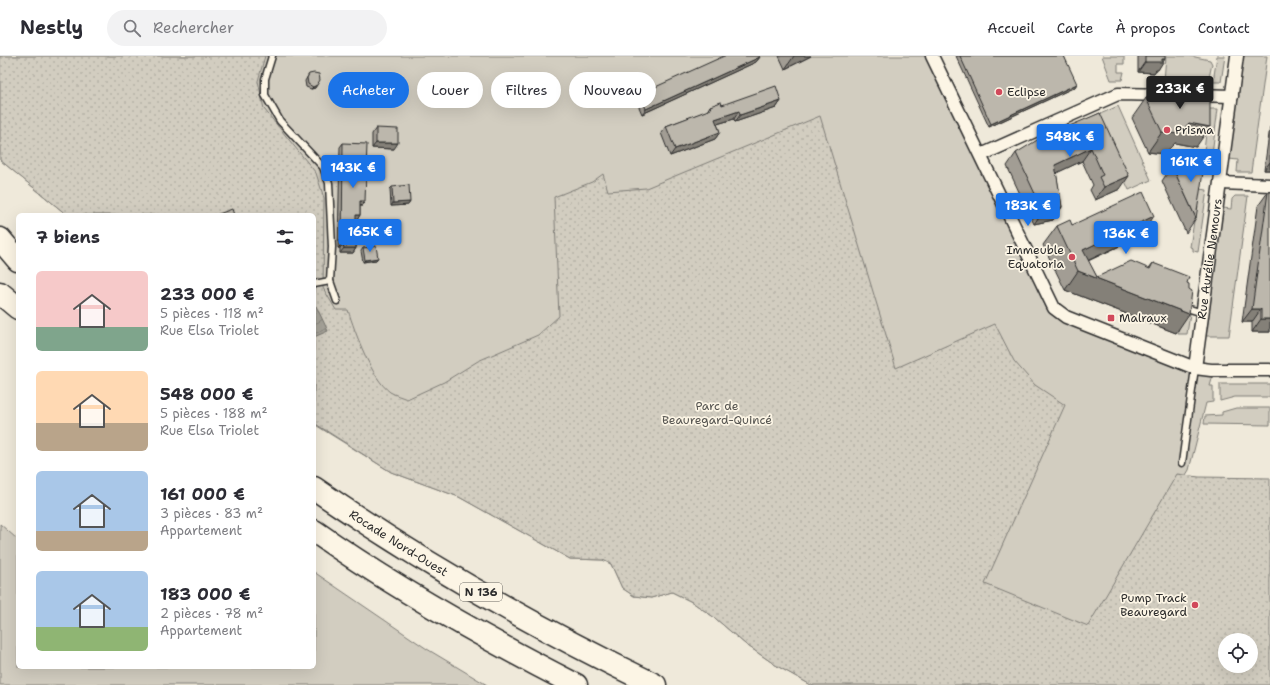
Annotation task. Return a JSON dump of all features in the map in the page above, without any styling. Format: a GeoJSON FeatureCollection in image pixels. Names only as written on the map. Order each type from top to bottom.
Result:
{"type":"FeatureCollection","features":[{"type":"Feature","properties":{"kind":"highway"},"geometry":{"type":"LineString","coordinates":[[0,239],[16,259]]}},
{"type":"Feature","properties":{"kind":"highway"},"geometry":{"type":"LineString","coordinates":[[0,246],[16,259]]}},
{"type":"Feature","properties":{"kind":"highway"},"geometry":{"type":"LineString","coordinates":[[0,293],[16,306]]}},
{"type":"Feature","properties":{"kind":"highway","name":"Rocade Nord-Ouest"},"geometry":{"type":"LineString","coordinates":[[316,489],[395,541],[458,579],[562,638],[655,685]]}},
{"type":"Feature","properties":{"kind":"highway","name":"N 136"},"geometry":{"type":"LineString","coordinates":[[316,532],[424,601],[539,666],[576,685]]}},
{"type":"Feature","properties":{"kind":"street"},"geometry":{"type":"LineString","coordinates":[[932,56],[1054,308],[1066,317],[1195,368],[1211,370],[1270,370]]}},
{"type":"Feature","properties":{"kind":"street","name":"Rue Aurélie Nemours"},"geometry":{"type":"LineString","coordinates":[[1195,368],[1237,56]]}},
{"type":"Feature","properties":{"kind":"street"},"geometry":{"type":"LineString","coordinates":[[981,156],[1118,94],[1232,96]]}},
{"type":"Feature","properties":{"kind":"street"},"geometry":{"type":"LineString","coordinates":[[1221,183],[1270,185]]}},
{"type":"Feature","properties":{"kind":"lane"},"geometry":{"type":"LineString","coordinates":[[272,56],[266,80],[265,95],[280,121],[323,167],[329,183],[332,247],[330,281],[336,301]]}},
{"type":"Feature","properties":{"kind":"lane"},"geometry":{"type":"LineString","coordinates":[[316,284],[330,281]]}},
{"type":"Feature","properties":{"kind":"lane"},"geometry":{"type":"LineString","coordinates":[[1179,306],[1203,313]]}},
{"type":"Feature","properties":{"kind":"lane"},"geometry":{"type":"LineString","coordinates":[[1182,463],[1195,368]]}},
{"type":"Feature","properties":{"kind":"green space","name":"Parc de Beauregard-Quincé"},"geometry":{"type":"Polygon","coordinates":[[[0,56],[936,56],[1053,304],[1195,368],[1214,372],[1210,386],[1213,386],[1213,402],[1206,403],[1189,470],[1057,685],[811,685],[777,666],[745,644],[715,618],[692,602],[672,592],[651,598],[634,596],[622,588],[611,564],[603,560],[570,559],[459,497],[391,472],[316,425],[316,213],[65,213],[0,160],[0,56]]]}},
{"type":"Feature","properties":{"kind":"green space","name":"Parc de Beauregard-Quincé"},"geometry":{"type":"Polygon","coordinates":[[[0,56],[265,56],[258,81],[264,109],[316,173],[324,198],[323,288],[336,310],[348,310],[364,354],[376,376],[390,392],[407,399],[444,382],[478,361],[538,335],[559,316],[554,197],[592,182],[603,174],[608,191],[646,188],[820,116],[896,368],[995,324],[1014,361],[1035,385],[1065,405],[985,584],[1088,626],[1177,474],[1199,477],[1270,478],[1270,685],[811,685],[777,666],[745,644],[715,618],[692,602],[672,592],[651,598],[634,596],[622,588],[611,564],[603,560],[570,559],[459,497],[391,472],[316,424],[316,213],[65,213],[0,160],[0,56]]]}},
{"type":"Feature","properties":{"kind":"green space"},"geometry":{"type":"Polygon","coordinates":[[[1102,56],[1124,56],[1124,64],[1118,64],[1118,72],[1124,72],[1122,80],[1111,80],[1102,56]]]}},
{"type":"Feature","properties":{"kind":"green space"},"geometry":{"type":"Polygon","coordinates":[[[1166,56],[1190,56],[1210,60],[1212,64],[1208,82],[1164,81],[1166,56]]]}},
{"type":"Feature","properties":{"kind":"green space"},"geometry":{"type":"Polygon","coordinates":[[[1217,56],[1225,56],[1221,82],[1213,82],[1217,56]]]}},
{"type":"Feature","properties":{"kind":"green space"},"geometry":{"type":"Polygon","coordinates":[[[1243,56],[1267,56],[1251,172],[1237,172],[1238,160],[1229,159],[1243,56]]]}},
{"type":"Feature","properties":{"kind":"green space"},"geometry":{"type":"Polygon","coordinates":[[[1118,106],[1151,180],[1129,190],[1096,116],[1118,106]]]}},
{"type":"Feature","properties":{"kind":"green space"},"geometry":{"type":"Polygon","coordinates":[[[1209,109],[1218,109],[1210,168],[1202,167],[1209,109]]]}},
{"type":"Feature","properties":{"kind":"green space"},"geometry":{"type":"Polygon","coordinates":[[[1199,189],[1207,190],[1198,252],[1193,251],[1193,248],[1190,247],[1199,189]]]}},
{"type":"Feature","properties":{"kind":"green space"},"geometry":{"type":"Polygon","coordinates":[[[1235,196],[1248,196],[1229,336],[1206,336],[1223,208],[1231,209],[1232,199],[1235,196]]]}},
{"type":"Feature","properties":{"kind":"green space"},"geometry":{"type":"Polygon","coordinates":[[[1181,313],[1190,314],[1187,334],[1178,334],[1181,313]]]}},
{"type":"Feature","properties":{"kind":"green space"},"geometry":{"type":"Polygon","coordinates":[[[1220,384],[1270,384],[1270,397],[1235,397],[1220,401],[1220,384]]]}},
{"type":"Feature","properties":{"kind":"green space"},"geometry":{"type":"Polygon","coordinates":[[[1236,408],[1270,408],[1270,425],[1204,424],[1205,416],[1222,415],[1222,412],[1236,408]]]}},
{"type":"Feature","properties":{"kind":"green space"},"geometry":{"type":"Polygon","coordinates":[[[0,524],[16,538],[16,669],[316,669],[316,573],[427,649],[487,685],[0,685],[0,524]]]}},
{"type":"Feature","properties":{"kind":"water"},"geometry":{"type":"Polygon","coordinates":[[[316,306],[328,331],[316,336],[316,306]]]}},
{"type":"Feature","properties":{"kind":"building"},"geometry":{"type":"Polygon","coordinates":[[[724,56],[760,57],[656,104],[656,87],[724,56]]]}},
{"type":"Feature","properties":{"kind":"building","name":"Eclipse"},"geometry":{"type":"Polygon","coordinates":[[[960,56],[1064,56],[1077,84],[991,124],[960,56]]]}},
{"type":"Feature","properties":{"kind":"building"},"geometry":{"type":"Polygon","coordinates":[[[1145,56],[1165,56],[1165,59],[1162,59],[1162,62],[1145,62],[1145,56]]]}},
{"type":"Feature","properties":{"kind":"building"},"geometry":{"type":"Polygon","coordinates":[[[309,74],[319,74],[320,80],[317,85],[313,87],[308,84],[307,78],[309,74]]]}},
{"type":"Feature","properties":{"kind":"building"},"geometry":{"type":"Polygon","coordinates":[[[776,86],[781,101],[740,115],[739,111],[715,119],[720,132],[675,149],[666,126],[711,109],[710,106],[721,102],[722,105],[776,86]]]}},
{"type":"Feature","properties":{"kind":"building"},"geometry":{"type":"Polygon","coordinates":[[[1159,92],[1210,92],[1210,127],[1189,123],[1178,134],[1162,132],[1146,98],[1159,92]]]}},
{"type":"Feature","properties":{"kind":"building"},"geometry":{"type":"Polygon","coordinates":[[[1100,113],[1129,176],[1104,187],[1099,177],[1103,175],[1091,148],[1055,165],[1062,207],[1043,211],[1016,153],[1039,139],[1100,113]]]}},
{"type":"Feature","properties":{"kind":"building"},"geometry":{"type":"Polygon","coordinates":[[[376,128],[398,129],[398,143],[376,143],[376,128]]]}},
{"type":"Feature","properties":{"kind":"building"},"geometry":{"type":"Polygon","coordinates":[[[343,143],[367,144],[365,201],[360,201],[360,215],[356,215],[356,248],[344,248],[342,244],[343,143]]]}},
{"type":"Feature","properties":{"kind":"building"},"geometry":{"type":"Polygon","coordinates":[[[1172,166],[1204,166],[1196,218],[1172,166]]]}},
{"type":"Feature","properties":{"kind":"building"},"geometry":{"type":"Polygon","coordinates":[[[409,185],[410,202],[393,203],[392,187],[409,185]]]}},
{"type":"Feature","properties":{"kind":"building"},"geometry":{"type":"Polygon","coordinates":[[[1143,192],[1154,216],[1083,250],[1097,277],[1131,261],[1150,269],[1153,263],[1189,277],[1187,283],[1189,284],[1189,289],[1192,291],[1189,314],[1078,271],[1057,226],[1070,220],[1072,225],[1143,192]]]}},
{"type":"Feature","properties":{"kind":"building"},"geometry":{"type":"Polygon","coordinates":[[[1268,192],[1270,192],[1270,319],[1261,319],[1261,309],[1252,309],[1268,192]]]}},
{"type":"Feature","properties":{"kind":"building"},"geometry":{"type":"Polygon","coordinates":[[[232,209],[233,213],[221,213],[232,209]]]}},
{"type":"Feature","properties":{"kind":"building"},"geometry":{"type":"Polygon","coordinates":[[[376,246],[378,258],[365,260],[363,248],[376,246]]]}},
{"type":"Feature","properties":{"kind":"place","name":"Eclipse"},"geometry":{"type":"Point","coordinates":[999,92]}},
{"type":"Feature","properties":{"kind":"place","name":"Prisma"},"geometry":{"type":"Point","coordinates":[1167,130]}},
{"type":"Feature","properties":{"kind":"place","name":"Immeuble Equatoria"},"geometry":{"type":"Point","coordinates":[1072,257]}},
{"type":"Feature","properties":{"kind":"place","name":"Malraux"},"geometry":{"type":"Point","coordinates":[1111,318]}},
{"type":"Feature","properties":{"kind":"place","name":"Pump Track Beauregard"},"geometry":{"type":"Point","coordinates":[1195,605]}}]}
